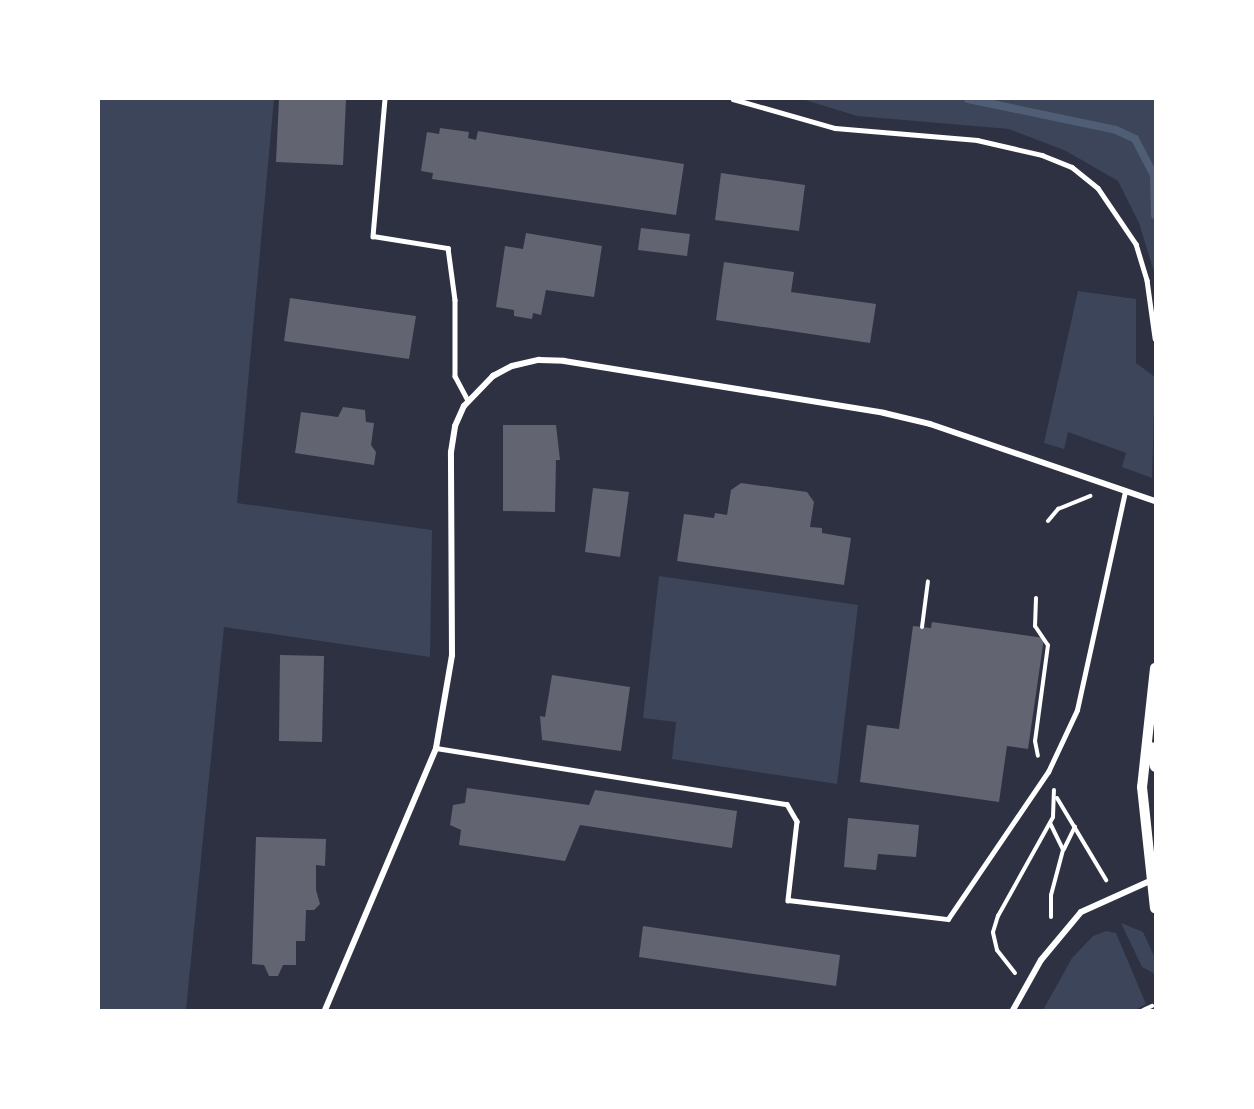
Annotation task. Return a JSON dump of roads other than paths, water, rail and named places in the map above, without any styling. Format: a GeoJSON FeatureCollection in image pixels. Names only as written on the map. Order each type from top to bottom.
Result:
{"type":"FeatureCollection","features":[{"type":"Feature","properties":{"kind":"street"},"geometry":{"type":"LineString","coordinates":[[325,1010],[436,748],[452,655],[451,452],[455,426],[468,400],[493,376],[512,366],[539,360],[564,362],[884,413],[930,424],[1155,501]]}},
{"type":"Feature","properties":{"kind":"street"},"geometry":{"type":"LineString","coordinates":[[1155,668],[1142,787],[1155,908]]}},
{"type":"Feature","properties":{"kind":"street"},"geometry":{"type":"LineString","coordinates":[[1149,738],[1155,767]]}},
{"type":"Feature","properties":{"kind":"street"},"geometry":{"type":"LineString","coordinates":[[1013,1010],[1041,960],[1082,912],[1152,880]]}},
{"type":"Feature","properties":{"kind":"lane"},"geometry":{"type":"LineString","coordinates":[[384,99],[373,236],[448,248],[455,300],[455,376],[468,400]]}},
{"type":"Feature","properties":{"kind":"lane"},"geometry":{"type":"LineString","coordinates":[[733,99],[836,128],[977,140],[1042,155],[1072,167],[1098,188],[1136,244],[1147,280],[1155,338]]}},
{"type":"Feature","properties":{"kind":"lane"},"geometry":{"type":"LineString","coordinates":[[436,748],[787,804],[797,821],[788,900],[948,919],[1048,772],[1077,710],[1125,491]]}},
{"type":"Feature","properties":{"kind":"waterway"},"geometry":{"type":"LineString","coordinates":[[968,99],[1116,130],[1135,139],[1154,175],[1155,215]]}}]}
